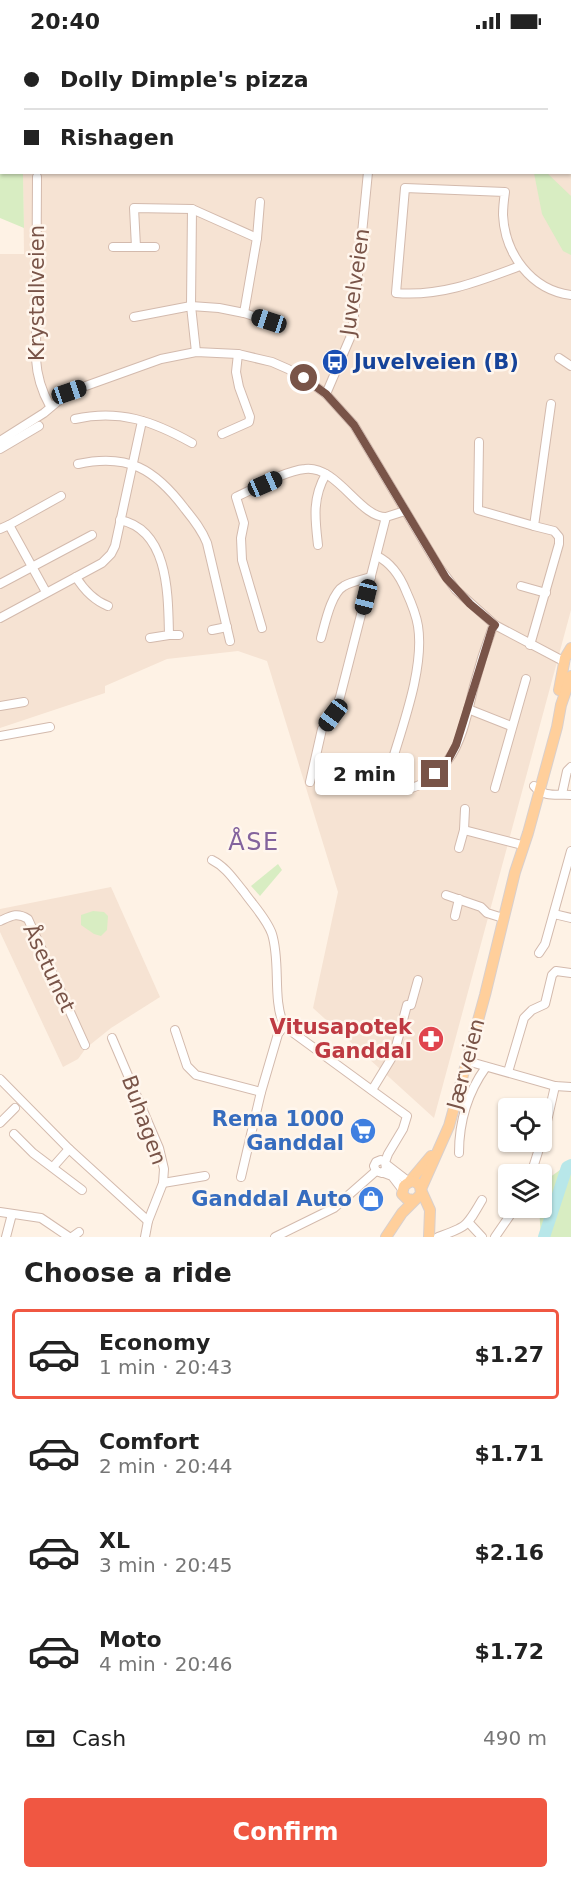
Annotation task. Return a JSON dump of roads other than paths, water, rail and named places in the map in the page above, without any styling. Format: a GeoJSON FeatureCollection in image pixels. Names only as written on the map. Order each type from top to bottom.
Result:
{"type":"FeatureCollection","features":[{"type":"Feature","properties":{"kind":"main road","name":"Jærveien"},"geometry":{"type":"LineString","coordinates":[[538,788],[569,657]]}},
{"type":"Feature","properties":{"kind":"main road","name":"Jærveien"},"geometry":{"type":"LineString","coordinates":[[385,1237],[406,1186],[432,1155],[442,1132],[571,676]]}},
{"type":"Feature","properties":{"kind":"main road","name":"Jærveien"},"geometry":{"type":"LineString","coordinates":[[385,1237],[418,1195],[444,1140],[493,963],[498,935]]}},
{"type":"Feature","properties":{"kind":"main road"},"geometry":{"type":"LineString","coordinates":[[418,1195],[407,1199],[406,1186],[417,1183],[418,1195],[429,1222],[429,1237]]}},
{"type":"Feature","properties":{"kind":"street","name":"Juvelveien"},"geometry":{"type":"LineString","coordinates":[[323,391],[335,372],[350,338],[353,325],[367,174]]}},
{"type":"Feature","properties":{"kind":"street","name":"Krystallveien"},"geometry":{"type":"LineString","coordinates":[[37,177],[36,359],[38,378],[47,409]]}},
{"type":"Feature","properties":{"kind":"street"},"geometry":{"type":"LineString","coordinates":[[520,266],[449,290],[396,293],[405,188],[505,192],[503,216],[508,245],[520,266],[539,284],[551,291],[571,295]]}},
{"type":"Feature","properties":{"kind":"street"},"geometry":{"type":"LineString","coordinates":[[244,313],[257,238],[260,202]]}},
{"type":"Feature","properties":{"kind":"street"},"geometry":{"type":"LineString","coordinates":[[136,247],[134,208],[192,208],[257,238]]}},
{"type":"Feature","properties":{"kind":"street"},"geometry":{"type":"LineString","coordinates":[[192,208],[191,306],[196,352]]}},
{"type":"Feature","properties":{"kind":"street"},"geometry":{"type":"LineString","coordinates":[[113,247],[155,247]]}},
{"type":"Feature","properties":{"kind":"street"},"geometry":{"type":"LineString","coordinates":[[134,317],[191,306],[219,308],[269,321]]}},
{"type":"Feature","properties":{"kind":"street"},"geometry":{"type":"LineString","coordinates":[[0,441],[69,392],[161,359],[196,352],[238,354],[272,362],[288,369],[323,391],[354,425],[451,584],[470,604],[495,625],[530,645],[569,657]]}},
{"type":"Feature","properties":{"kind":"street"},"geometry":{"type":"LineString","coordinates":[[222,434],[249,422],[250,417],[236,372],[238,354]]}},
{"type":"Feature","properties":{"kind":"street"},"geometry":{"type":"LineString","coordinates":[[559,358],[571,366]]}},
{"type":"Feature","properties":{"kind":"street"},"geometry":{"type":"LineString","coordinates":[[534,526],[551,404]]}},
{"type":"Feature","properties":{"kind":"street"},"geometry":{"type":"LineString","coordinates":[[75,419],[97,414],[142,421],[192,443]]}},
{"type":"Feature","properties":{"kind":"street"},"geometry":{"type":"LineString","coordinates":[[0,618],[102,563],[111,554],[115,546],[142,421]]}},
{"type":"Feature","properties":{"kind":"street"},"geometry":{"type":"LineString","coordinates":[[0,449],[39,426]]}},
{"type":"Feature","properties":{"kind":"street"},"geometry":{"type":"LineString","coordinates":[[479,442],[478,510],[554,531],[559,537],[546,593],[530,645]]}},
{"type":"Feature","properties":{"kind":"street"},"geometry":{"type":"LineString","coordinates":[[78,464],[109,460],[132,465],[158,477],[177,498],[203,532],[230,641]]}},
{"type":"Feature","properties":{"kind":"street"},"geometry":{"type":"LineString","coordinates":[[262,628],[242,560],[241,538],[244,523],[236,497],[302,469],[312,468],[326,474],[375,515],[386,517],[405,512]]}},
{"type":"Feature","properties":{"kind":"street"},"geometry":{"type":"LineString","coordinates":[[318,545],[314,507],[319,486],[326,474]]}},
{"type":"Feature","properties":{"kind":"street"},"geometry":{"type":"LineString","coordinates":[[0,529],[61,496]]}},
{"type":"Feature","properties":{"kind":"street"},"geometry":{"type":"LineString","coordinates":[[310,782],[322,729],[333,715],[340,696],[386,517]]}},
{"type":"Feature","properties":{"kind":"street"},"geometry":{"type":"LineString","coordinates":[[120,520],[137,526],[154,543],[166,584],[169,635]]}},
{"type":"Feature","properties":{"kind":"street"},"geometry":{"type":"LineString","coordinates":[[9,525],[46,592]]}},
{"type":"Feature","properties":{"kind":"street"},"geometry":{"type":"LineString","coordinates":[[0,584],[92,535]]}},
{"type":"Feature","properties":{"kind":"street"},"geometry":{"type":"LineString","coordinates":[[377,556],[391,565],[404,587],[414,609],[419,635],[416,678],[388,775],[390,787],[404,789],[420,786],[448,760],[456,745],[481,661],[495,625]]}},
{"type":"Feature","properties":{"kind":"street"},"geometry":{"type":"LineString","coordinates":[[76,576],[93,598],[108,606]]}},
{"type":"Feature","properties":{"kind":"street"},"geometry":{"type":"LineString","coordinates":[[321,638],[328,612],[341,587],[371,577]]}},
{"type":"Feature","properties":{"kind":"street"},"geometry":{"type":"LineString","coordinates":[[521,586],[546,593]]}},
{"type":"Feature","properties":{"kind":"street"},"geometry":{"type":"LineString","coordinates":[[212,630],[227,627]]}},
{"type":"Feature","properties":{"kind":"street"},"geometry":{"type":"LineString","coordinates":[[150,638],[179,635]]}},
{"type":"Feature","properties":{"kind":"street"},"geometry":{"type":"LineString","coordinates":[[495,788],[526,678]]}},
{"type":"Feature","properties":{"kind":"street"},"geometry":{"type":"LineString","coordinates":[[0,706],[24,702]]}},
{"type":"Feature","properties":{"kind":"street"},"geometry":{"type":"LineString","coordinates":[[468,709],[512,726]]}},
{"type":"Feature","properties":{"kind":"street"},"geometry":{"type":"LineString","coordinates":[[0,736],[50,727]]}},
{"type":"Feature","properties":{"kind":"street"},"geometry":{"type":"LineString","coordinates":[[538,788],[550,795],[567,794],[567,771],[571,767]]}},
{"type":"Feature","properties":{"kind":"street"},"geometry":{"type":"LineString","coordinates":[[459,848],[464,830],[465,808]]}},
{"type":"Feature","properties":{"kind":"street"},"geometry":{"type":"LineString","coordinates":[[464,830],[522,845]]}},
{"type":"Feature","properties":{"kind":"street"},"geometry":{"type":"LineString","coordinates":[[539,952],[545,944],[571,851]]}},
{"type":"Feature","properties":{"kind":"street"},"geometry":{"type":"LineString","coordinates":[[212,860],[222,865],[232,876],[272,932],[284,1026],[407,1116],[403,1129],[383,1168],[334,1208],[275,1237]]}},
{"type":"Feature","properties":{"kind":"street"},"geometry":{"type":"LineString","coordinates":[[446,895],[482,906],[487,913],[503,918]]}},
{"type":"Feature","properties":{"kind":"street"},"geometry":{"type":"LineString","coordinates":[[455,916],[459,899]]}},
{"type":"Feature","properties":{"kind":"street","name":"Åsetunet"},"geometry":{"type":"LineString","coordinates":[[0,921],[21,914],[28,918],[85,1044]]}},
{"type":"Feature","properties":{"kind":"street"},"geometry":{"type":"LineString","coordinates":[[554,914],[571,918]]}},
{"type":"Feature","properties":{"kind":"street"},"geometry":{"type":"LineString","coordinates":[[508,1072],[524,1018],[532,1010],[545,1004],[552,975],[556,971],[571,973]]}},
{"type":"Feature","properties":{"kind":"street"},"geometry":{"type":"LineString","coordinates":[[372,1090],[394,1054],[407,1005],[411,1005],[418,980]]}},
{"type":"Feature","properties":{"kind":"street"},"geometry":{"type":"LineString","coordinates":[[241,1178],[261,1092],[278,1034],[284,1026]]}},
{"type":"Feature","properties":{"kind":"street"},"geometry":{"type":"LineString","coordinates":[[175,1030],[187,1066],[196,1075],[261,1092]]}},
{"type":"Feature","properties":{"kind":"street","name":"Buhagen"},"geometry":{"type":"LineString","coordinates":[[112,1038],[159,1148],[164,1169],[163,1183],[144,1237]]}},
{"type":"Feature","properties":{"kind":"street"},"geometry":{"type":"LineString","coordinates":[[467,1061],[555,1086],[571,1087]]}},
{"type":"Feature","properties":{"kind":"street"},"geometry":{"type":"LineString","coordinates":[[459,1153],[459,1137],[469,1095],[474,1083],[486,1067]]}},
{"type":"Feature","properties":{"kind":"street"},"geometry":{"type":"LineString","coordinates":[[0,1079],[69,1149],[148,1221]]}},
{"type":"Feature","properties":{"kind":"street"},"geometry":{"type":"LineString","coordinates":[[534,1164],[555,1086]]}},
{"type":"Feature","properties":{"kind":"street"},"geometry":{"type":"LineString","coordinates":[[0,1122],[15,1108]]}},
{"type":"Feature","properties":{"kind":"street"},"geometry":{"type":"LineString","coordinates":[[14,1134],[33,1153],[82,1190]]}},
{"type":"Feature","properties":{"kind":"street"},"geometry":{"type":"LineString","coordinates":[[459,1142],[470,1145]]}},
{"type":"Feature","properties":{"kind":"street"},"geometry":{"type":"LineString","coordinates":[[53,1167],[69,1149]]}},
{"type":"Feature","properties":{"kind":"street"},"geometry":{"type":"LineString","coordinates":[[383,1168],[406,1186]]}},
{"type":"Feature","properties":{"kind":"street"},"geometry":{"type":"LineString","coordinates":[[163,1183],[205,1176]]}},
{"type":"Feature","properties":{"kind":"street"},"geometry":{"type":"LineString","coordinates":[[438,1237],[463,1228],[469,1223],[482,1200]]}},
{"type":"Feature","properties":{"kind":"street"},"geometry":{"type":"LineString","coordinates":[[0,1212],[41,1218],[73,1235]]}},
{"type":"Feature","properties":{"kind":"street"},"geometry":{"type":"LineString","coordinates":[[6,1237],[12,1214]]}},
{"type":"Feature","properties":{"kind":"street"},"geometry":{"type":"LineString","coordinates":[[495,1237],[508,1218]]}},
{"type":"Feature","properties":{"kind":"street"},"geometry":{"type":"LineString","coordinates":[[469,1223],[482,1237]]}},
{"type":"Feature","properties":{"kind":"waterway"},"geometry":{"type":"LineString","coordinates":[[544,1237],[567,1167],[571,1165]]}},
{"type":"Feature","properties":{"kind":"place","name":"Juvelveien (B)"},"geometry":{"type":"Point","coordinates":[335,362]}},
{"type":"Feature","properties":{"kind":"place","name":"Vitusapotek Ganddal"},"geometry":{"type":"Point","coordinates":[431,1039]}},
{"type":"Feature","properties":{"kind":"place","name":"Rema 1000 Ganddal"},"geometry":{"type":"Point","coordinates":[363,1131]}},
{"type":"Feature","properties":{"kind":"place","name":"Ganddal Auto"},"geometry":{"type":"Point","coordinates":[371,1199]}},
{"type":"Feature","properties":{"kind":"district","name":"ÅSE"},"geometry":{"type":"Point","coordinates":[254,842]}}]}
